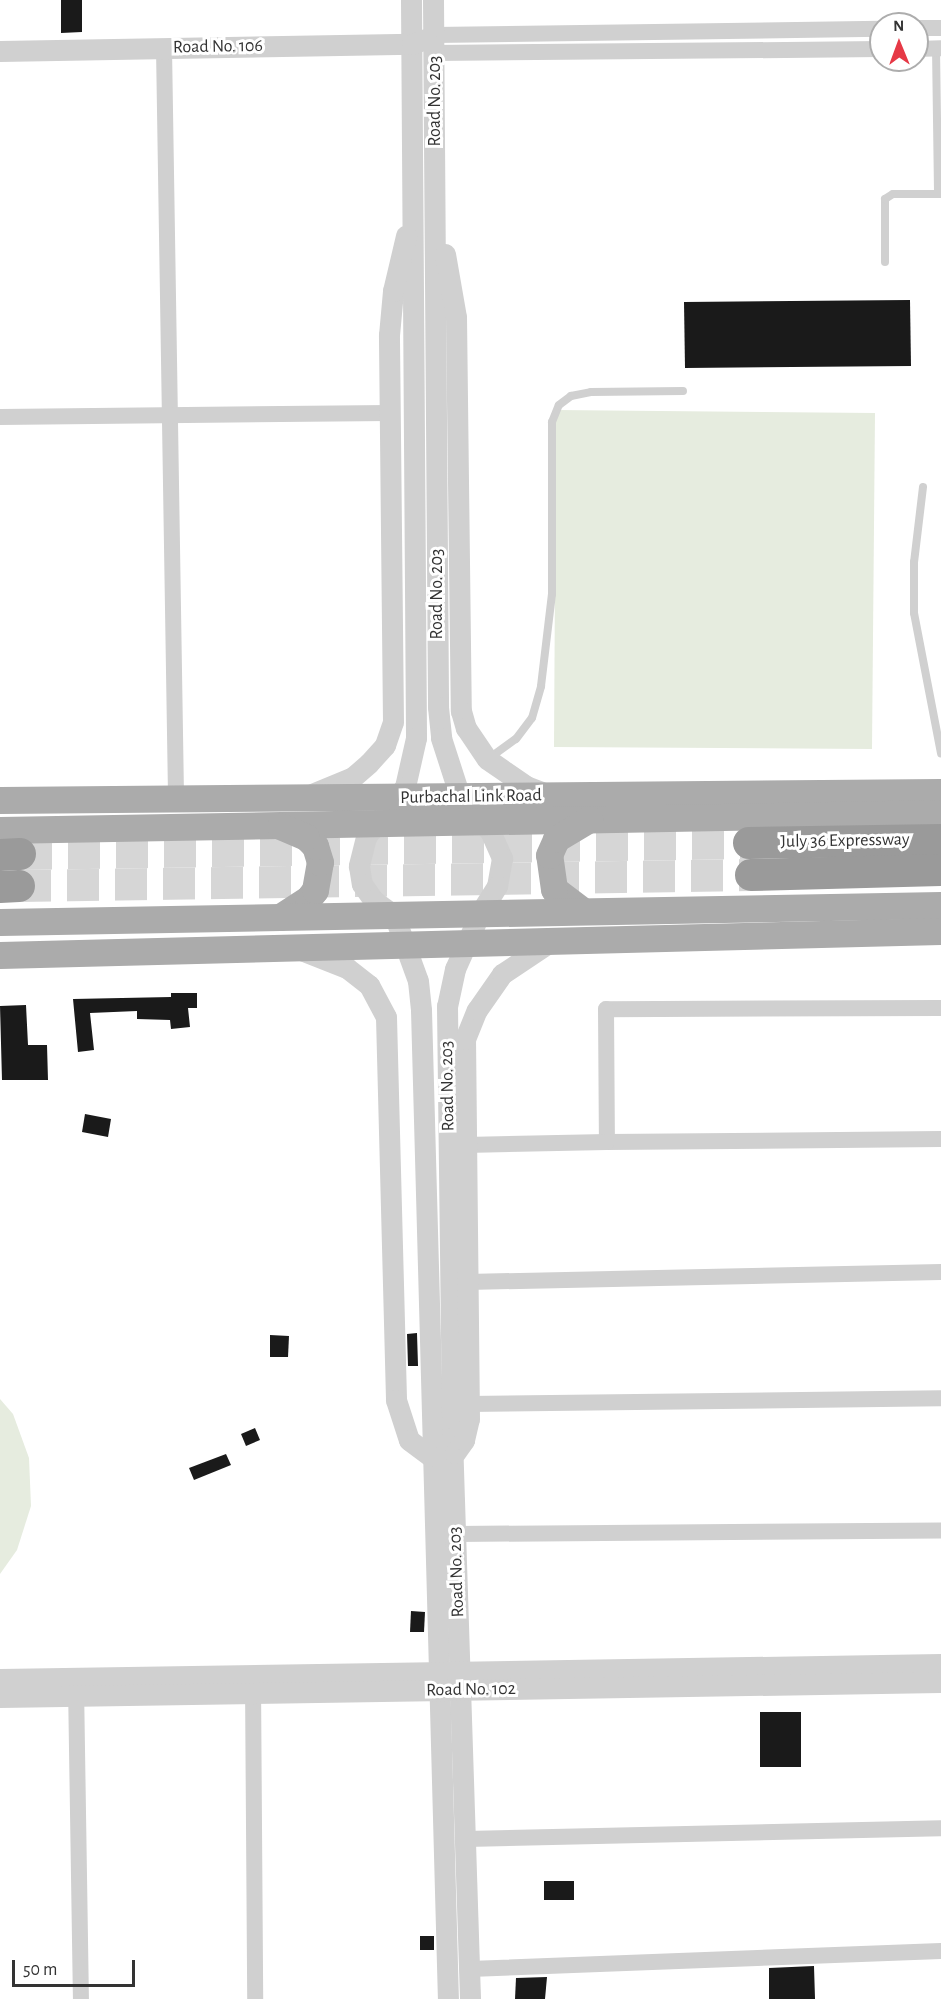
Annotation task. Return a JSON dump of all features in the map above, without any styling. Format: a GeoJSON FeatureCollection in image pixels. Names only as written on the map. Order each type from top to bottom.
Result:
{"type":"FeatureCollection","features":[{"type":"Feature","properties":{"kind":"highway","name":"July 36 Expressway"},"geometry":{"type":"LineString","coordinates":[[749,843],[941,840]]}},
{"type":"Feature","properties":{"kind":"highway","name":"July 36 Expressway"},"geometry":{"type":"LineString","coordinates":[[751,875],[941,870]]}},
{"type":"Feature","properties":{"kind":"main road","name":"Purbachal Link Road"},"geometry":{"type":"LineString","coordinates":[[0,800],[941,792]]}},
{"type":"Feature","properties":{"kind":"main road"},"geometry":{"type":"LineString","coordinates":[[0,830],[941,813]]}},
{"type":"Feature","properties":{"kind":"main road"},"geometry":{"type":"LineString","coordinates":[[583,911],[567,903],[554,889],[549,855],[556,839],[589,819]]}},
{"type":"Feature","properties":{"kind":"main road"},"geometry":{"type":"LineString","coordinates":[[276,825],[306,837],[315,846],[320,862],[315,890],[308,899],[280,917]]}},
{"type":"Feature","properties":{"kind":"main road"},"geometry":{"type":"LineString","coordinates":[[0,922],[941,905]]}},
{"type":"Feature","properties":{"kind":"main road"},"geometry":{"type":"LineString","coordinates":[[0,955],[941,931]]}},
{"type":"Feature","properties":{"kind":"street","name":"Road No. 203"},"geometry":{"type":"LineString","coordinates":[[411,0],[412,44],[424,203],[434,290],[425,318],[416,738],[405,787],[366,837],[359,866],[362,884],[372,900],[394,915],[418,981],[421,1010],[430,1446],[466,1839],[470,1999]]}},
{"type":"Feature","properties":{"kind":"street","name":"Road No. 203"},"geometry":{"type":"LineString","coordinates":[[433,0],[434,44],[424,203],[434,290],[456,317],[461,711],[466,728],[487,759],[526,786],[552,796]]}},
{"type":"Feature","properties":{"kind":"street"},"geometry":{"type":"LineString","coordinates":[[434,44],[869,28]]}},
{"type":"Feature","properties":{"kind":"street","name":"Road No. 106"},"geometry":{"type":"LineString","coordinates":[[0,51],[434,44]]}},
{"type":"Feature","properties":{"kind":"street"},"geometry":{"type":"LineString","coordinates":[[434,44],[869,49]]}},
{"type":"Feature","properties":{"kind":"street"},"geometry":{"type":"LineString","coordinates":[[164,48],[177,798]]}},
{"type":"Feature","properties":{"kind":"street","name":"Road No. 203"},"geometry":{"type":"LineString","coordinates":[[297,799],[353,777],[385,745],[393,722],[389,335],[393,291],[424,203]]}},
{"type":"Feature","properties":{"kind":"street"},"geometry":{"type":"LineString","coordinates":[[393,291],[434,290]]}},
{"type":"Feature","properties":{"kind":"street","name":"Road No. 203"},"geometry":{"type":"LineString","coordinates":[[425,318],[438,707],[450,772],[462,803],[476,821],[498,842],[502,858],[497,886],[480,913],[455,969],[447,1006],[452,1447],[456,1534],[451,1681]]}},
{"type":"Feature","properties":{"kind":"street"},"geometry":{"type":"LineString","coordinates":[[0,417],[390,413]]}},
{"type":"Feature","properties":{"kind":"street","name":"Road No. 203"},"geometry":{"type":"LineString","coordinates":[[452,1447],[464,1440],[468,1404],[465,1039],[477,1010],[502,974],[550,942]]}},
{"type":"Feature","properties":{"kind":"street"},"geometry":{"type":"LineString","coordinates":[[299,949],[347,968],[369,986],[386,1017],[396,1400],[408,1440],[430,1446]]}},
{"type":"Feature","properties":{"kind":"street"},"geometry":{"type":"LineString","coordinates":[[607,1142],[606,1009],[941,1008]]}},
{"type":"Feature","properties":{"kind":"street"},"geometry":{"type":"LineString","coordinates":[[465,1145],[941,1139]]}},
{"type":"Feature","properties":{"kind":"street"},"geometry":{"type":"LineString","coordinates":[[467,1282],[941,1272]]}},
{"type":"Feature","properties":{"kind":"street"},"geometry":{"type":"LineString","coordinates":[[468,1404],[941,1398]]}},
{"type":"Feature","properties":{"kind":"street"},"geometry":{"type":"LineString","coordinates":[[456,1534],[941,1531]]}},
{"type":"Feature","properties":{"kind":"street","name":"Road No. 102"},"geometry":{"type":"LineString","coordinates":[[451,1681],[941,1664]]}},
{"type":"Feature","properties":{"kind":"street","name":"Road No. 102"},"geometry":{"type":"LineString","coordinates":[[0,1679],[76,1687]]}},
{"type":"Feature","properties":{"kind":"street"},"geometry":{"type":"LineString","coordinates":[[448,1999],[451,1681]]}},
{"type":"Feature","properties":{"kind":"street","name":"Road No. 102"},"geometry":{"type":"LineString","coordinates":[[0,1697],[76,1687],[253,1684],[451,1681],[941,1682]]}},
{"type":"Feature","properties":{"kind":"street"},"geometry":{"type":"LineString","coordinates":[[253,1684],[255,1999]]}},
{"type":"Feature","properties":{"kind":"street"},"geometry":{"type":"LineString","coordinates":[[76,1687],[81,1999]]}},
{"type":"Feature","properties":{"kind":"street"},"geometry":{"type":"LineString","coordinates":[[466,1839],[941,1828]]}},
{"type":"Feature","properties":{"kind":"street"},"geometry":{"type":"LineString","coordinates":[[470,1969],[941,1951]]}},
{"type":"Feature","properties":{"kind":"lane"},"geometry":{"type":"LineString","coordinates":[[885,262],[885,199],[893,194],[940,194],[938,48]]}},
{"type":"Feature","properties":{"kind":"lane"},"geometry":{"type":"LineString","coordinates":[[487,759],[516,738],[532,718],[545,667],[552,594],[552,422],[559,405],[570,396],[591,392],[683,391]]}},
{"type":"Feature","properties":{"kind":"lane"},"geometry":{"type":"LineString","coordinates":[[923,487],[914,562],[914,613],[941,753]]}},
{"type":"Feature","properties":{"kind":"shaded area"},"geometry":{"type":"Polygon","coordinates":[[[556,410],[875,413],[872,749],[554,747],[556,410]]]}},
{"type":"Feature","properties":{"kind":"shaded area"},"geometry":{"type":"Polygon","coordinates":[[[0,1399],[13,1414],[29,1458],[31,1506],[17,1550],[0,1574],[0,1399]]]}},
{"type":"Feature","properties":{"kind":"building"},"geometry":{"type":"Polygon","coordinates":[[[61,0],[82,0],[82,32],[61,33],[61,0]]]}},
{"type":"Feature","properties":{"kind":"building"},"geometry":{"type":"Polygon","coordinates":[[[910,300],[911,366],[685,368],[684,302],[910,300]]]}},
{"type":"Feature","properties":{"kind":"building"},"geometry":{"type":"Polygon","coordinates":[[[171,993],[197,993],[197,1008],[188,1008],[190,1027],[171,1029],[170,1020],[137,1019],[137,1011],[90,1013],[94,1050],[78,1052],[73,999],[171,997],[171,993]]]}},
{"type":"Feature","properties":{"kind":"building"},"geometry":{"type":"Polygon","coordinates":[[[26,1005],[28,1045],[47,1045],[48,1080],[2,1080],[0,1006],[26,1005]]]}},
{"type":"Feature","properties":{"kind":"building"},"geometry":{"type":"Polygon","coordinates":[[[85,1114],[111,1119],[108,1137],[82,1132],[85,1114]]]}},
{"type":"Feature","properties":{"kind":"building"},"geometry":{"type":"Polygon","coordinates":[[[417,1333],[418,1366],[408,1366],[407,1334],[417,1333]]]}},
{"type":"Feature","properties":{"kind":"building"},"geometry":{"type":"Polygon","coordinates":[[[270,1335],[289,1336],[288,1357],[270,1357],[270,1335]]]}},
{"type":"Feature","properties":{"kind":"building"},"geometry":{"type":"Polygon","coordinates":[[[255,1428],[260,1440],[246,1446],[241,1434],[255,1428]]]}},
{"type":"Feature","properties":{"kind":"building"},"geometry":{"type":"Polygon","coordinates":[[[226,1454],[231,1465],[194,1480],[189,1468],[226,1454]]]}},
{"type":"Feature","properties":{"kind":"building"},"geometry":{"type":"Polygon","coordinates":[[[411,1611],[425,1612],[424,1632],[410,1632],[411,1611]]]}},
{"type":"Feature","properties":{"kind":"building"},"geometry":{"type":"Polygon","coordinates":[[[760,1712],[801,1712],[801,1767],[760,1767],[760,1712]]]}},
{"type":"Feature","properties":{"kind":"building"},"geometry":{"type":"Polygon","coordinates":[[[544,1881],[574,1881],[574,1900],[544,1900],[544,1881]]]}},
{"type":"Feature","properties":{"kind":"building"},"geometry":{"type":"Polygon","coordinates":[[[420,1936],[434,1936],[434,1950],[420,1950],[420,1936]]]}},
{"type":"Feature","properties":{"kind":"building"},"geometry":{"type":"Polygon","coordinates":[[[814,1966],[815,1999],[769,1999],[769,1968],[814,1966]]]}},
{"type":"Feature","properties":{"kind":"building"},"geometry":{"type":"Polygon","coordinates":[[[547,1977],[545,1999],[515,1999],[516,1978],[547,1977]]]}},
{"type":"Feature","properties":{"kind":"tunnel"},"geometry":{"type":"LineString","coordinates":[[20,854],[749,843]]}},
{"type":"Feature","properties":{"kind":"tunnel"},"geometry":{"type":"LineString","coordinates":[[19,886],[751,875]]}}]}
